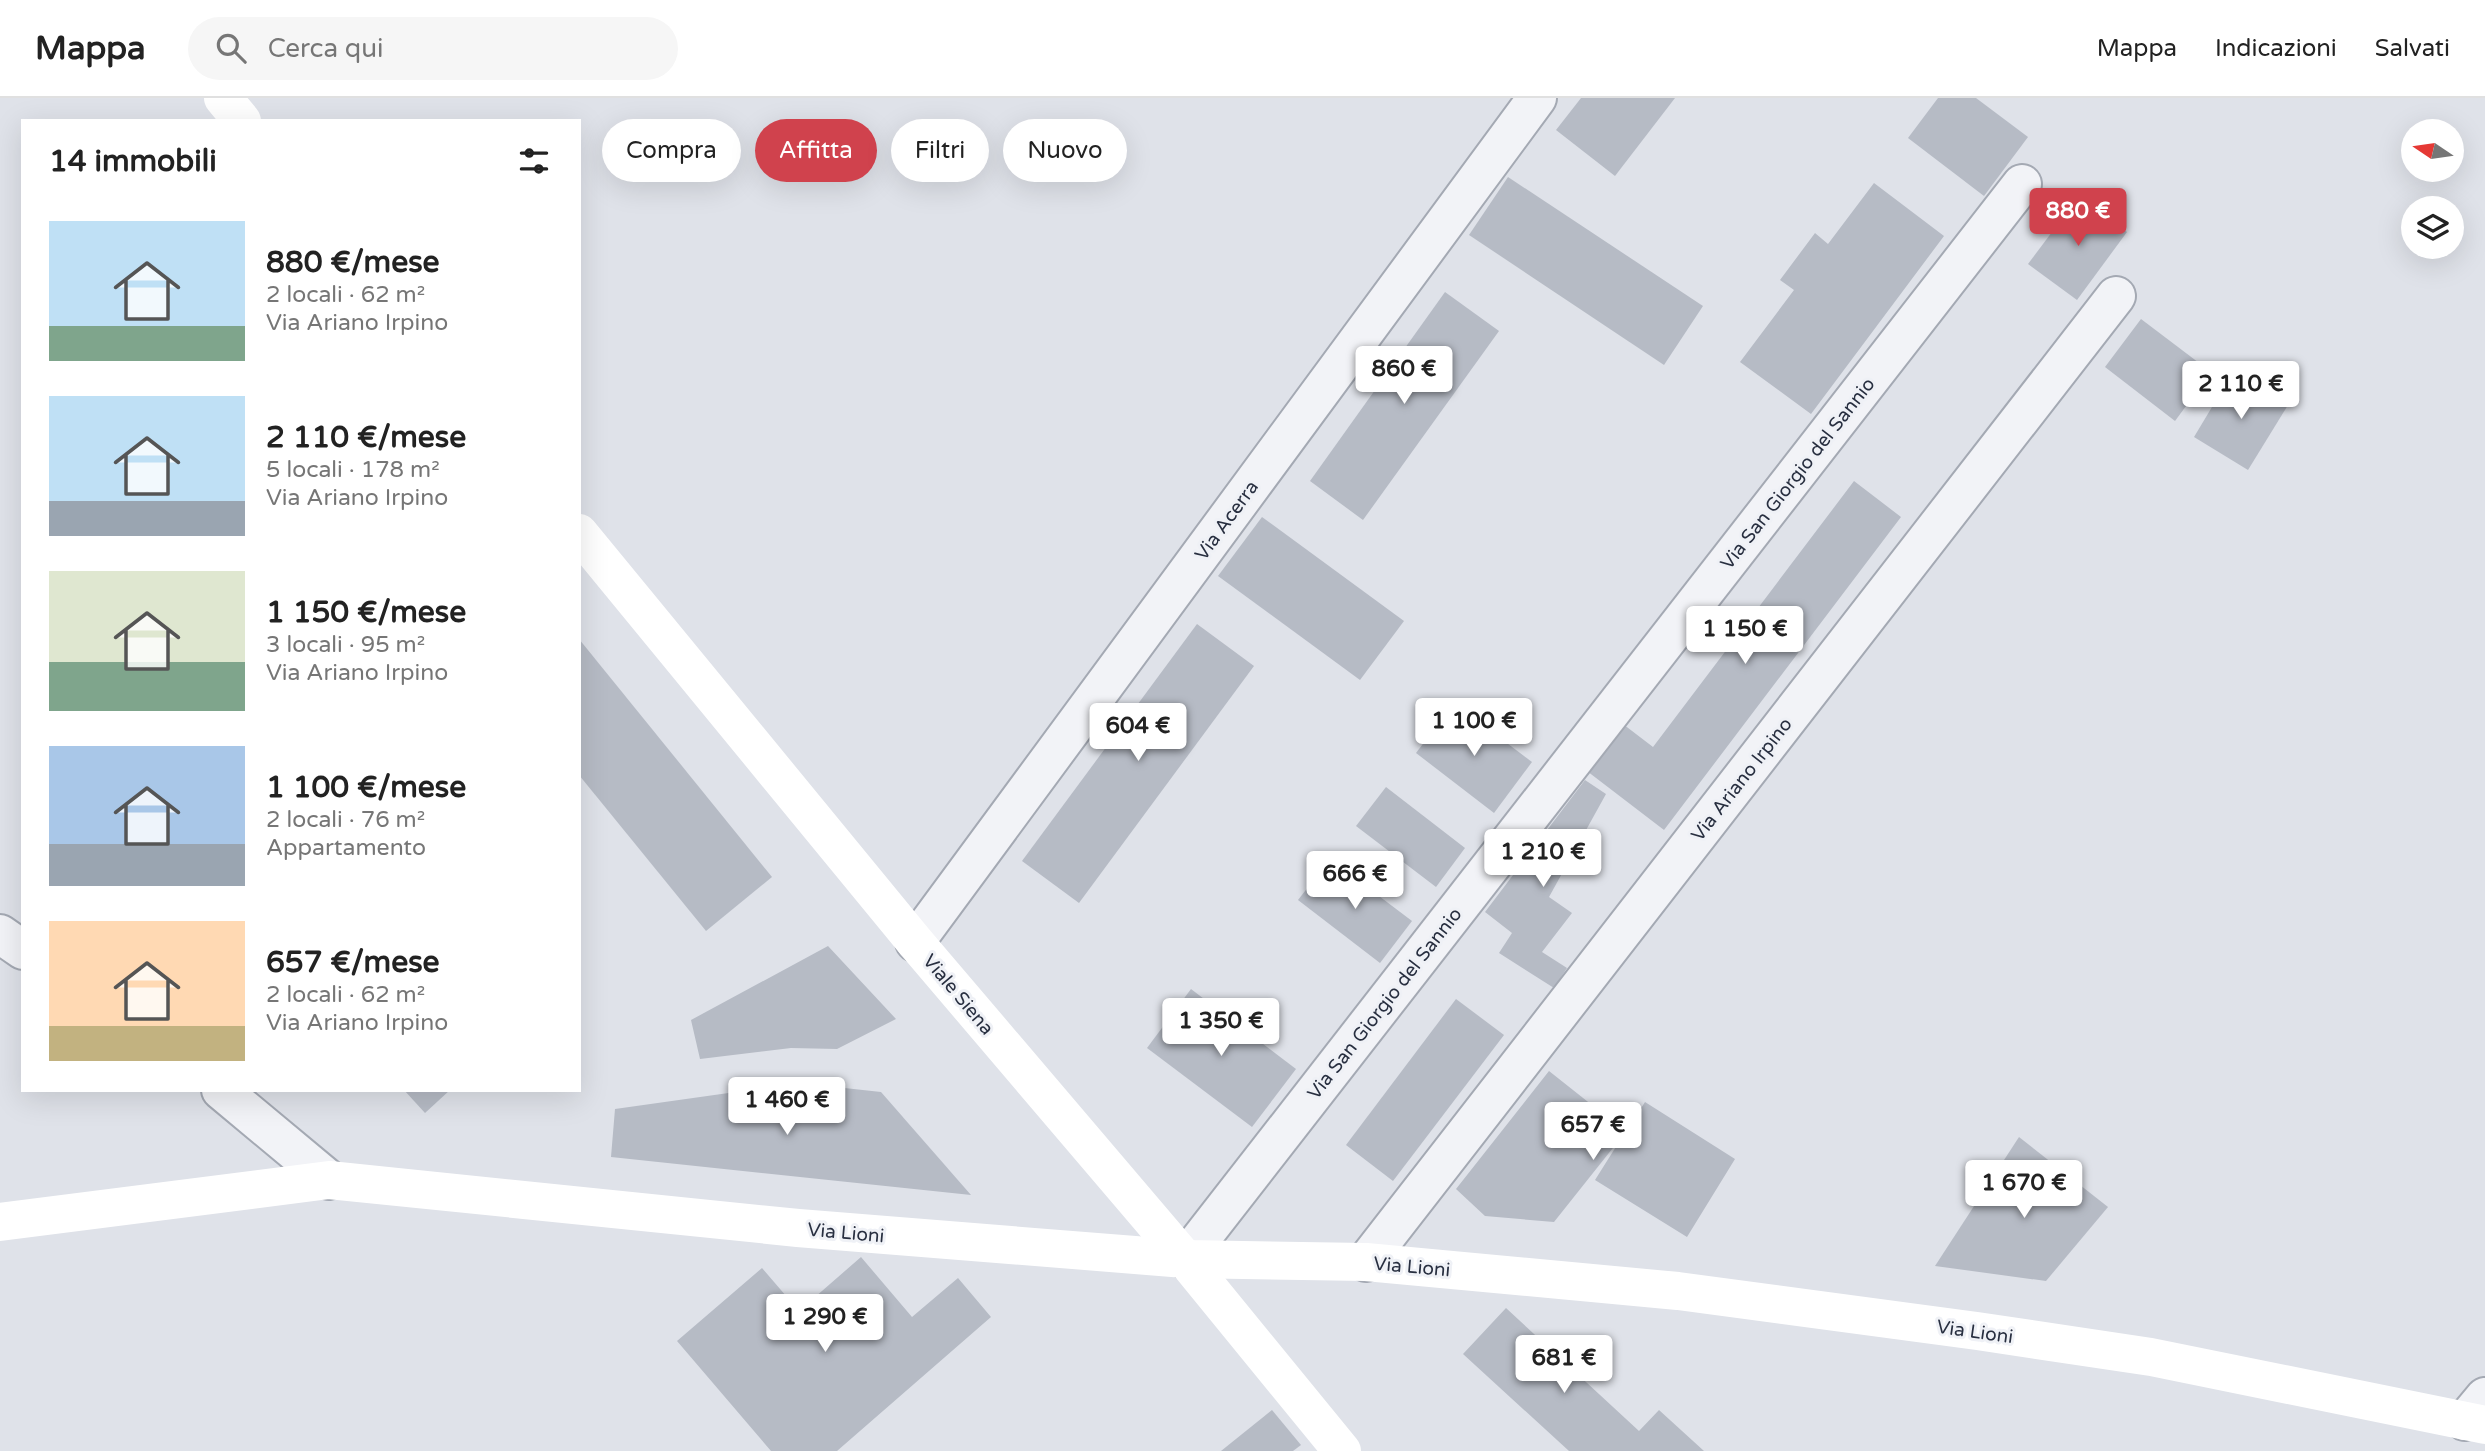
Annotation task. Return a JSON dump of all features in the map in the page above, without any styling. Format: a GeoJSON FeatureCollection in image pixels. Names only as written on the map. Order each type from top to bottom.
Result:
{"type":"FeatureCollection","features":[{"type":"Feature","properties":{"kind":"street"},"geometry":{"type":"LineString","coordinates":[[223,98],[240,119]]}},
{"type":"Feature","properties":{"kind":"street","name":"Via Acerra"},"geometry":{"type":"LineString","coordinates":[[915,942],[1537,98]]}},
{"type":"Feature","properties":{"kind":"street","name":"Via San Giorgio del Sannio"},"geometry":{"type":"LineString","coordinates":[[1185,1259],[2022,184]]}},
{"type":"Feature","properties":{"kind":"street","name":"Via Ariano Irpino"},"geometry":{"type":"LineString","coordinates":[[1366,1262],[2116,296]]}},
{"type":"Feature","properties":{"kind":"street","name":"Viale Siena"},"geometry":{"type":"LineString","coordinates":[[581,535],[915,942],[1185,1259],[1342,1451]]}},
{"type":"Feature","properties":{"kind":"street"},"geometry":{"type":"LineString","coordinates":[[0,934],[21,949]]}},
{"type":"Feature","properties":{"kind":"street"},"geometry":{"type":"LineString","coordinates":[[223,1092],[329,1180]]}},
{"type":"Feature","properties":{"kind":"street","name":"Via Lioni"},"geometry":{"type":"LineString","coordinates":[[0,1222],[329,1180],[798,1228],[1185,1259],[1366,1262],[1678,1290],[2151,1357],[2478,1414]]}},
{"type":"Feature","properties":{"kind":"building"},"geometry":{"type":"Polygon","coordinates":[[[1581,98],[1675,98],[1615,176],[1556,130],[1581,98]]]}},
{"type":"Feature","properties":{"kind":"building"},"geometry":{"type":"Polygon","coordinates":[[[1938,98],[1976,98],[2028,137],[1984,196],[1908,138],[1938,98]]]}},
{"type":"Feature","properties":{"kind":"building"},"geometry":{"type":"Polygon","coordinates":[[[1508,177],[1703,306],[1664,365],[1469,235],[1508,177]]]}},
{"type":"Feature","properties":{"kind":"building"},"geometry":{"type":"Polygon","coordinates":[[[1874,183],[1944,236],[1811,414],[1740,362],[1794,290],[1780,280],[1815,233],[1828,244],[1874,183]]]}},
{"type":"Feature","properties":{"kind":"building"},"geometry":{"type":"Polygon","coordinates":[[[2079,196],[2127,232],[2077,300],[2028,264],[2079,196]]]}},
{"type":"Feature","properties":{"kind":"building"},"geometry":{"type":"Polygon","coordinates":[[[1445,292],[1499,331],[1363,520],[1310,481],[1445,292]]]}},
{"type":"Feature","properties":{"kind":"building"},"geometry":{"type":"Polygon","coordinates":[[[2141,319],[2211,372],[2175,421],[2105,367],[2141,319]]]}},
{"type":"Feature","properties":{"kind":"building"},"geometry":{"type":"Polygon","coordinates":[[[2233,372],[2288,405],[2248,470],[2194,437],[2233,372]]]}},
{"type":"Feature","properties":{"kind":"building"},"geometry":{"type":"Polygon","coordinates":[[[1854,481],[1901,517],[1664,830],[1583,768],[1619,721],[1653,747],[1854,481]]]}},
{"type":"Feature","properties":{"kind":"building"},"geometry":{"type":"Polygon","coordinates":[[[1262,517],[1404,621],[1360,680],[1218,576],[1262,517]]]}},
{"type":"Feature","properties":{"kind":"building"},"geometry":{"type":"Polygon","coordinates":[[[1197,624],[1254,666],[1079,903],[1022,861],[1197,624]]]}},
{"type":"Feature","properties":{"kind":"building"},"geometry":{"type":"Polygon","coordinates":[[[581,641],[772,877],[706,931],[581,777],[581,641]]]}},
{"type":"Feature","properties":{"kind":"building"},"geometry":{"type":"Polygon","coordinates":[[[1454,703],[1532,762],[1494,813],[1416,753],[1454,703]]]}},
{"type":"Feature","properties":{"kind":"building"},"geometry":{"type":"Polygon","coordinates":[[[1585,780],[1606,794],[1549,897],[1572,913],[1542,952],[1567,968],[1554,988],[1499,953],[1512,933],[1485,912],[1585,780]]]}},
{"type":"Feature","properties":{"kind":"building"},"geometry":{"type":"Polygon","coordinates":[[[1386,787],[1465,848],[1436,887],[1356,826],[1386,787]]]}},
{"type":"Feature","properties":{"kind":"building"},"geometry":{"type":"Polygon","coordinates":[[[1330,859],[1412,921],[1380,963],[1298,900],[1330,859]]]}},
{"type":"Feature","properties":{"kind":"building"},"geometry":{"type":"Polygon","coordinates":[[[828,946],[896,1019],[837,1049],[791,1048],[700,1059],[691,1020],[828,946]]]}},
{"type":"Feature","properties":{"kind":"building"},"geometry":{"type":"Polygon","coordinates":[[[1191,989],[1296,1069],[1252,1127],[1147,1048],[1191,989]]]}},
{"type":"Feature","properties":{"kind":"building"},"geometry":{"type":"Polygon","coordinates":[[[1456,999],[1504,1035],[1393,1181],[1346,1145],[1456,999]]]}},
{"type":"Feature","properties":{"kind":"building"},"geometry":{"type":"Polygon","coordinates":[[[1549,1071],[1626,1132],[1645,1102],[1735,1159],[1687,1237],[1595,1180],[1624,1134],[1554,1222],[1485,1216],[1456,1189],[1549,1071]]]}},
{"type":"Feature","properties":{"kind":"building"},"geometry":{"type":"Polygon","coordinates":[[[799,1083],[881,1092],[971,1195],[611,1157],[615,1109],[799,1083]]]}},
{"type":"Feature","properties":{"kind":"building"},"geometry":{"type":"Polygon","coordinates":[[[406,1092],[448,1092],[425,1113],[406,1092]]]}},
{"type":"Feature","properties":{"kind":"building"},"geometry":{"type":"Polygon","coordinates":[[[2019,1137],[2108,1207],[2046,1281],[1935,1266],[2019,1137]]]}},
{"type":"Feature","properties":{"kind":"building"},"geometry":{"type":"Polygon","coordinates":[[[861,1257],[912,1317],[958,1278],[991,1317],[837,1451],[771,1451],[677,1341],[762,1268],[799,1311],[861,1257]]]}},
{"type":"Feature","properties":{"kind":"building"},"geometry":{"type":"Polygon","coordinates":[[[1506,1308],[1639,1431],[1659,1410],[1704,1451],[1569,1451],[1463,1354],[1506,1308]]]}},
{"type":"Feature","properties":{"kind":"building"},"geometry":{"type":"Polygon","coordinates":[[[1272,1410],[1301,1445],[1293,1451],[1221,1451],[1272,1410]]]}}]}
